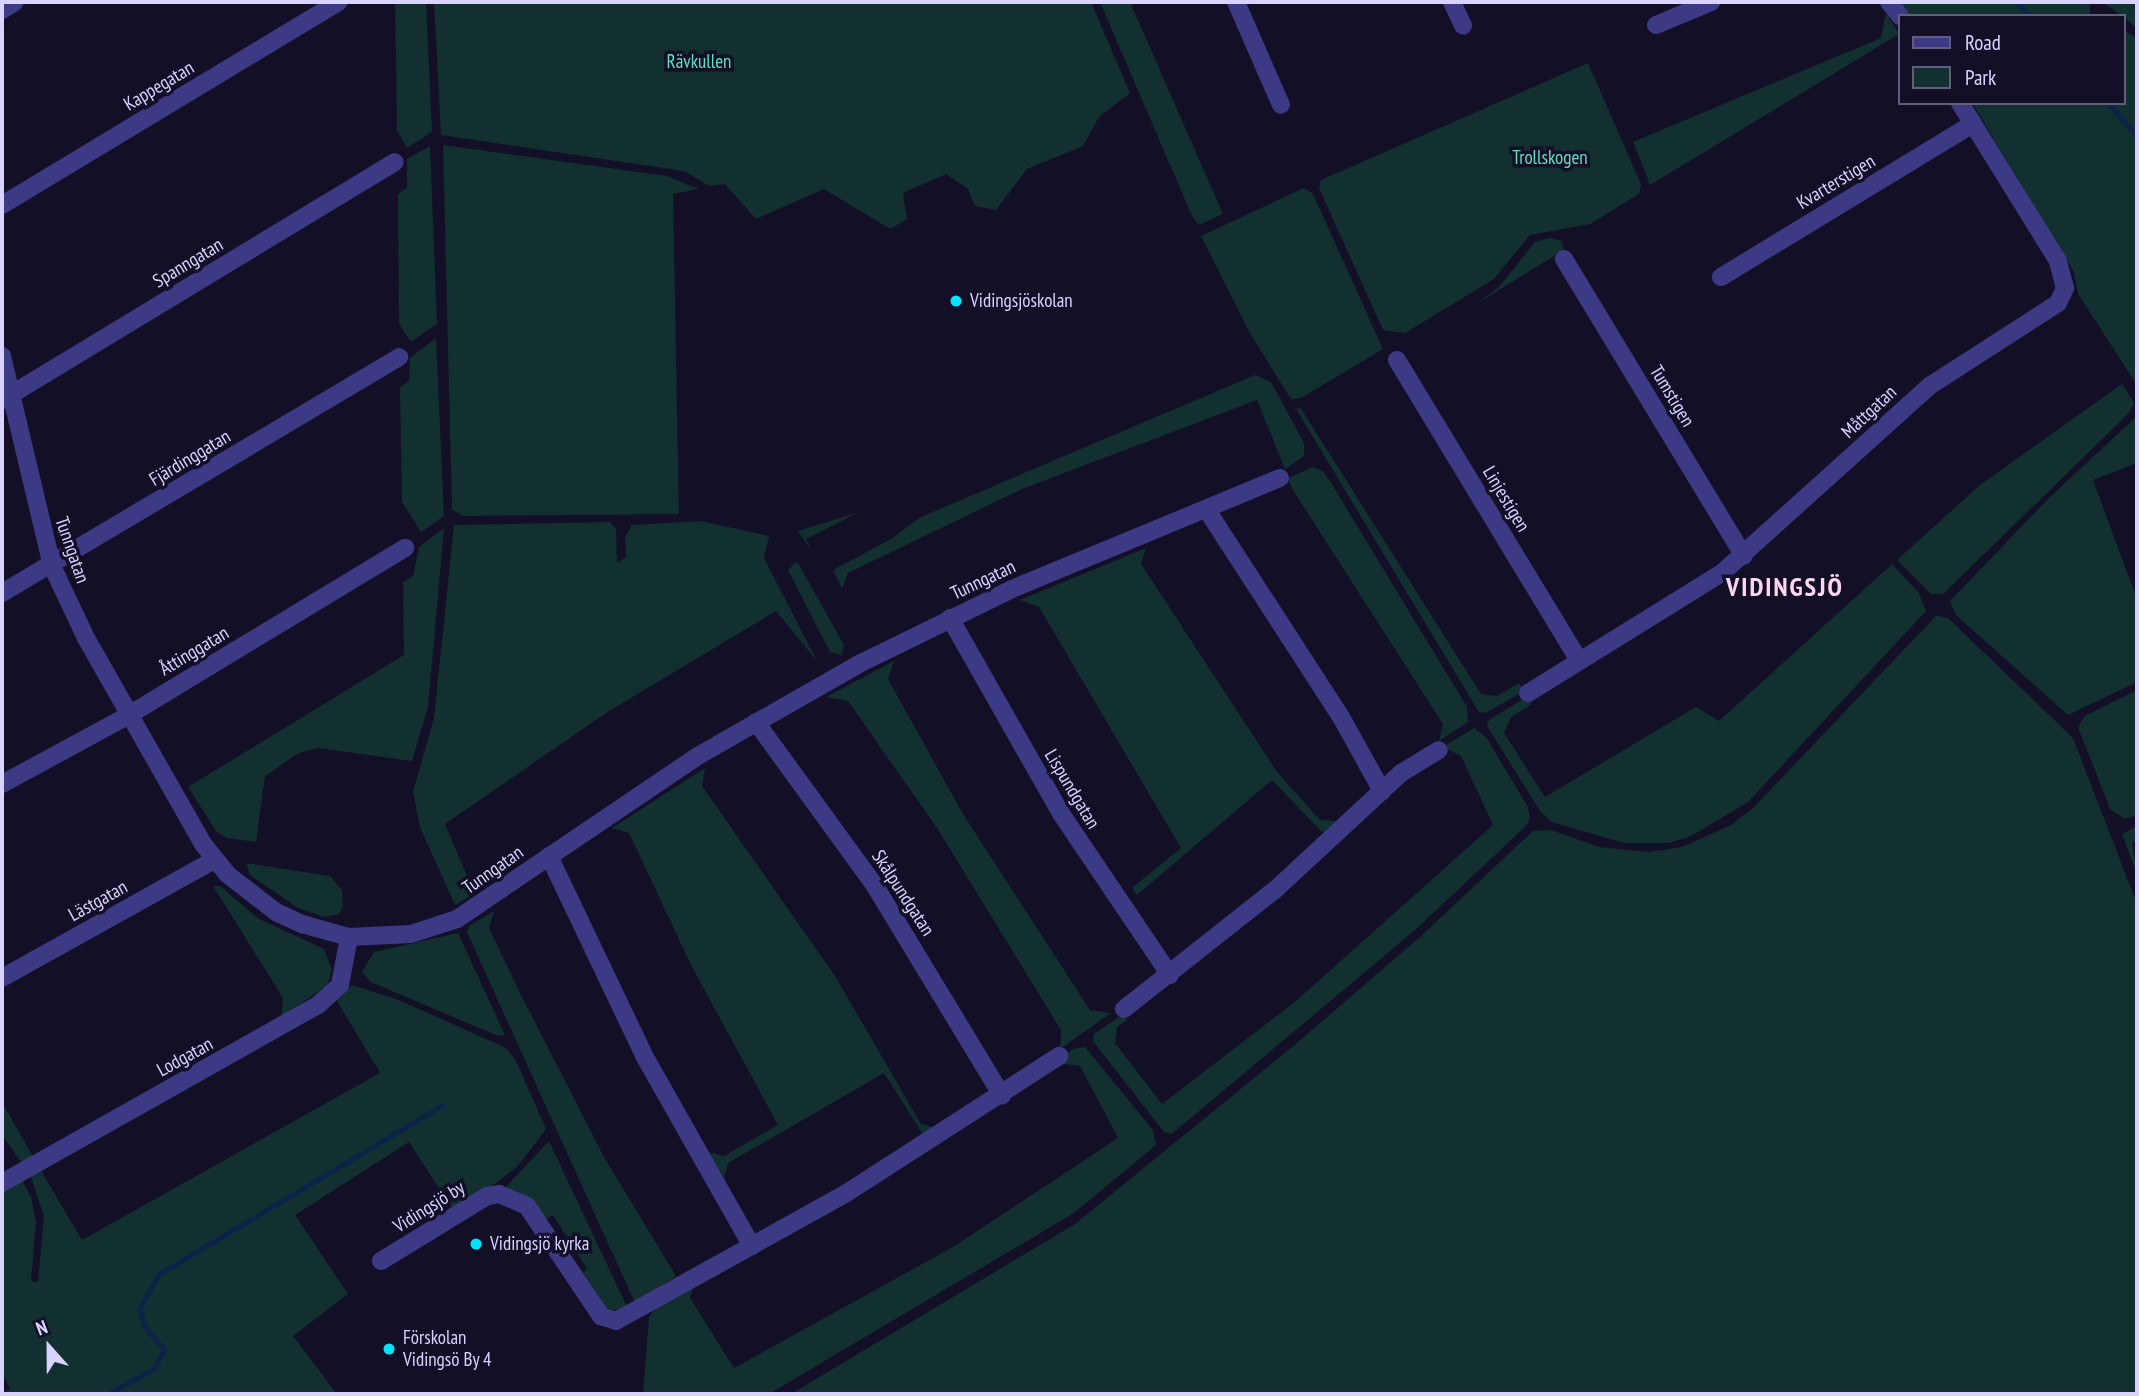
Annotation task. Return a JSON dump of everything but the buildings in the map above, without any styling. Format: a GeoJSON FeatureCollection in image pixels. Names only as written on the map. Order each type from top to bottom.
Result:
{"type":"FeatureCollection","features":[{"type":"Feature","properties":{"kind":"street"},"geometry":{"type":"LineString","coordinates":[[2,10],[15,2]]}},
{"type":"Feature","properties":{"kind":"street","name":"Kappegatan"},"geometry":{"type":"LineString","coordinates":[[2,205],[338,2]]}},
{"type":"Feature","properties":{"kind":"street"},"geometry":{"type":"LineString","coordinates":[[1236,2],[1281,105]]}},
{"type":"Feature","properties":{"kind":"street"},"geometry":{"type":"LineString","coordinates":[[1452,2],[1463,26]]}},
{"type":"Feature","properties":{"kind":"street"},"geometry":{"type":"LineString","coordinates":[[1656,25],[1711,2]]}},
{"type":"Feature","properties":{"kind":"street","name":"Måttgatan"},"geometry":{"type":"LineString","coordinates":[[1528,693],[1744,556],[1913,399],[2047,312],[2062,297],[2065,280],[2057,261],[1961,105]]}},
{"type":"Feature","properties":{"kind":"street","name":"Kvarterstigen"},"geometry":{"type":"LineString","coordinates":[[1721,276],[1973,124]]}},
{"type":"Feature","properties":{"kind":"street","name":"Spanngatan"},"geometry":{"type":"LineString","coordinates":[[5,398],[395,162]]}},
{"type":"Feature","properties":{"kind":"street","name":"Tumstigen"},"geometry":{"type":"LineString","coordinates":[[1564,259],[1744,556]]}},
{"type":"Feature","properties":{"kind":"street","name":"Tunngatan"},"geometry":{"type":"LineString","coordinates":[[2,356],[5,398],[52,566],[129,715],[214,860],[276,912],[302,925],[349,937],[411,934],[457,919],[756,722],[950,618],[1076,562],[1280,478]]}},
{"type":"Feature","properties":{"kind":"street","name":"Fjärdinggatan"},"geometry":{"type":"LineString","coordinates":[[2,593],[52,566],[399,357]]}},
{"type":"Feature","properties":{"kind":"street","name":"Linjestigen"},"geometry":{"type":"LineString","coordinates":[[1397,360],[1579,660]]}},
{"type":"Feature","properties":{"kind":"street"},"geometry":{"type":"LineString","coordinates":[[1207,510],[1341,717],[1382,791]]}},
{"type":"Feature","properties":{"kind":"street","name":"Åttinggatan"},"geometry":{"type":"LineString","coordinates":[[2,784],[129,715],[405,548]]}},
{"type":"Feature","properties":{"kind":"street","name":"Lispundgatan"},"geometry":{"type":"LineString","coordinates":[[950,618],[1062,815],[1170,975]]}},
{"type":"Feature","properties":{"kind":"street","name":"Skålpundgatan"},"geometry":{"type":"LineString","coordinates":[[756,722],[875,886],[1002,1096]]}},
{"type":"Feature","properties":{"kind":"street"},"geometry":{"type":"LineString","coordinates":[[1124,1009],[1277,888],[1382,791],[1439,750]]}},
{"type":"Feature","properties":{"kind":"street"},"geometry":{"type":"LineString","coordinates":[[549,856],[646,1059],[752,1246],[1002,1096],[1059,1056]]}},
{"type":"Feature","properties":{"kind":"street","name":"Lästgatan"},"geometry":{"type":"LineString","coordinates":[[2,978],[214,860]]}},
{"type":"Feature","properties":{"kind":"street","name":"Lodgatan"},"geometry":{"type":"LineString","coordinates":[[2,1183],[318,1005],[340,985],[349,937]]}},
{"type":"Feature","properties":{"kind":"street","name":"Vidingsjö by"},"geometry":{"type":"LineString","coordinates":[[381,1261],[487,1196],[499,1194],[527,1206],[606,1321],[635,1312],[679,1284],[752,1246]]}},
{"type":"Feature","properties":{"kind":"green space"},"geometry":{"type":"Polygon","coordinates":[[[395,2],[426,2],[432,132],[407,148],[397,130],[395,2]]]}},
{"type":"Feature","properties":{"kind":"green space","name":"Rävkullen"},"geometry":{"type":"Polygon","coordinates":[[[434,2],[1091,2],[1130,93],[1099,117],[1083,146],[1027,169],[996,210],[975,206],[968,189],[946,174],[903,193],[907,219],[890,229],[824,189],[756,219],[725,184],[709,186],[684,171],[441,135],[434,2]]]}},
{"type":"Feature","properties":{"kind":"green space"},"geometry":{"type":"Polygon","coordinates":[[[1100,2],[1130,2],[1223,214],[1199,225],[1192,216],[1100,2]]]}},
{"type":"Feature","properties":{"kind":"green space"},"geometry":{"type":"Polygon","coordinates":[[[1901,2],[2090,2],[2090,14],[1901,14],[1901,2]]]}},
{"type":"Feature","properties":{"kind":"green space"},"geometry":{"type":"Polygon","coordinates":[[[2102,2],[2137,2],[2137,29],[2125,18],[2125,14],[2120,14],[2102,2]]]}},
{"type":"Feature","properties":{"kind":"green space"},"geometry":{"type":"Polygon","coordinates":[[[1886,13],[1898,35],[1650,185],[1633,142],[1881,38],[1886,13]]]}},
{"type":"Feature","properties":{"kind":"green space"},"geometry":{"type":"Polygon","coordinates":[[[2125,30],[2137,39],[2137,385],[2078,294],[2074,272],[1973,105],[2125,105],[2125,30]]]}},
{"type":"Feature","properties":{"kind":"green space","name":"Trollskogen"},"geometry":{"type":"Polygon","coordinates":[[[1588,63],[1641,184],[1639,194],[1590,224],[1530,235],[1494,279],[1405,333],[1383,330],[1319,188],[1321,180],[1588,63]]]}},
{"type":"Feature","properties":{"kind":"green space"},"geometry":{"type":"Polygon","coordinates":[[[443,145],[667,176],[699,189],[673,194],[679,514],[464,516],[452,510],[443,145]]]}},
{"type":"Feature","properties":{"kind":"green space"},"geometry":{"type":"Polygon","coordinates":[[[430,146],[437,324],[411,342],[399,324],[398,194],[407,188],[407,159],[430,146]]]}},
{"type":"Feature","properties":{"kind":"green space"},"geometry":{"type":"Polygon","coordinates":[[[1304,188],[1313,194],[1383,349],[1301,398],[1291,399],[1251,335],[1201,236],[1304,188]]]}},
{"type":"Feature","properties":{"kind":"green space"},"geometry":{"type":"Polygon","coordinates":[[[1550,238],[1561,241],[1564,250],[1476,304],[1499,287],[1535,242],[1550,238]]]}},
{"type":"Feature","properties":{"kind":"green space"},"geometry":{"type":"Polygon","coordinates":[[[436,338],[444,516],[421,532],[402,502],[400,388],[409,381],[410,358],[436,338]]]}},
{"type":"Feature","properties":{"kind":"green space"},"geometry":{"type":"Polygon","coordinates":[[[1255,375],[1271,382],[1304,443],[1304,456],[1285,469],[1257,400],[1022,489],[848,573],[842,588],[833,570],[891,539],[921,517],[1255,375]]]}},
{"type":"Feature","properties":{"kind":"green space"},"geometry":{"type":"Polygon","coordinates":[[[2122,384],[2134,403],[2129,413],[1943,594],[1931,594],[1897,560],[1980,485],[2122,384]]]}},
{"type":"Feature","properties":{"kind":"green space"},"geometry":{"type":"Polygon","coordinates":[[[1300,407],[1481,694],[1497,696],[1519,683],[1524,691],[1486,713],[1479,712],[1296,409],[1300,407]]]}},
{"type":"Feature","properties":{"kind":"green space"},"geometry":{"type":"Polygon","coordinates":[[[2137,416],[2137,463],[2093,480],[2137,599],[2137,682],[2068,715],[1956,615],[1950,601],[2049,498],[2137,416]]]}},
{"type":"Feature","properties":{"kind":"green space"},"geometry":{"type":"Polygon","coordinates":[[[1313,467],[1324,472],[1333,486],[1467,707],[1468,722],[1439,741],[1443,724],[1291,487],[1288,478],[1313,467]]]}},
{"type":"Feature","properties":{"kind":"green space"},"geometry":{"type":"Polygon","coordinates":[[[859,512],[806,539],[812,552],[798,531],[859,512]]]}},
{"type":"Feature","properties":{"kind":"green space"},"geometry":{"type":"Polygon","coordinates":[[[701,521],[769,536],[764,558],[817,661],[776,611],[606,713],[445,824],[470,883],[482,889],[455,905],[420,827],[413,792],[434,718],[454,525],[610,522],[616,529],[617,563],[626,557],[625,537],[632,525],[701,521]]]}},
{"type":"Feature","properties":{"kind":"green space"},"geometry":{"type":"Polygon","coordinates":[[[444,528],[428,707],[412,761],[318,748],[299,753],[265,776],[256,842],[227,838],[216,831],[188,787],[404,655],[403,582],[413,576],[419,547],[444,528]]]}},
{"type":"Feature","properties":{"kind":"green space"},"geometry":{"type":"Polygon","coordinates":[[[1146,548],[1141,564],[1277,772],[1320,820],[1337,821],[1323,833],[1272,780],[1137,895],[1132,888],[1181,848],[1039,607],[1020,600],[1146,548]]]}},
{"type":"Feature","properties":{"kind":"green space"},"geometry":{"type":"Polygon","coordinates":[[[797,561],[844,645],[841,655],[830,652],[788,570],[797,561]]]}},
{"type":"Feature","properties":{"kind":"green space"},"geometry":{"type":"Polygon","coordinates":[[[1892,564],[1919,593],[1926,611],[1748,802],[1691,836],[1669,843],[1624,843],[1552,822],[1540,811],[1487,726],[1489,720],[1527,697],[1532,704],[1511,717],[1504,733],[1545,797],[1696,707],[1719,721],[1892,564]]]}},
{"type":"Feature","properties":{"kind":"green space"},"geometry":{"type":"Polygon","coordinates":[[[1937,615],[1949,619],[2073,738],[2137,904],[2137,1394],[791,1394],[1075,1224],[1291,1048],[1420,937],[1533,831],[1551,830],[1599,847],[1649,852],[1682,847],[1731,825],[1753,808],[1937,615]]]}},
{"type":"Feature","properties":{"kind":"green space"},"geometry":{"type":"Polygon","coordinates":[[[894,661],[888,679],[963,814],[1090,1010],[1111,1013],[1060,1049],[1061,1030],[937,828],[848,701],[826,697],[894,661]]]}},
{"type":"Feature","properties":{"kind":"green space"},"geometry":{"type":"Polygon","coordinates":[[[2137,690],[2137,815],[2125,819],[2110,809],[2078,727],[2085,716],[2137,690]]]}},
{"type":"Feature","properties":{"kind":"green space"},"geometry":{"type":"Polygon","coordinates":[[[1474,728],[1486,737],[1528,807],[1530,819],[1526,826],[1414,931],[1180,1127],[1171,1134],[1164,1132],[1093,1041],[1094,1034],[1123,1014],[1127,1020],[1117,1027],[1115,1043],[1162,1104],[1296,1001],[1493,825],[1461,756],[1443,747],[1474,728]]]}},
{"type":"Feature","properties":{"kind":"green space"},"geometry":{"type":"Polygon","coordinates":[[[705,768],[702,786],[835,976],[921,1124],[936,1128],[924,1136],[884,1073],[728,1163],[724,1178],[708,1152],[724,1156],[778,1125],[691,965],[629,833],[612,828],[705,768]]]}},
{"type":"Feature","properties":{"kind":"green space"},"geometry":{"type":"Polygon","coordinates":[[[2137,826],[2137,841],[2132,843],[2137,874],[2122,834],[2137,826]]]}},
{"type":"Feature","properties":{"kind":"green space"},"geometry":{"type":"Polygon","coordinates":[[[246,863],[330,876],[342,890],[343,907],[339,914],[324,917],[298,908],[250,875],[246,863]]]}},
{"type":"Feature","properties":{"kind":"green space"},"geometry":{"type":"Polygon","coordinates":[[[213,886],[220,886],[259,919],[324,949],[332,970],[327,985],[281,1018],[283,998],[213,886]]]}},
{"type":"Feature","properties":{"kind":"green space"},"geometry":{"type":"Polygon","coordinates":[[[494,911],[489,928],[522,997],[604,1157],[676,1276],[635,1303],[467,932],[469,926],[494,911]]]}},
{"type":"Feature","properties":{"kind":"green space"},"geometry":{"type":"Polygon","coordinates":[[[458,933],[505,1035],[498,1036],[371,982],[362,972],[374,952],[458,933]]]}},
{"type":"Feature","properties":{"kind":"green space"},"geometry":{"type":"Polygon","coordinates":[[[352,985],[399,1000],[506,1048],[516,1061],[546,1129],[517,1167],[455,1213],[409,1142],[295,1215],[348,1294],[293,1336],[337,1394],[2,1394],[10,1389],[2,1372],[2,1191],[22,1180],[31,1197],[36,1222],[31,1281],[38,1282],[44,1215],[30,1175],[40,1169],[82,1240],[380,1073],[337,1001],[352,985]]]}},
{"type":"Feature","properties":{"kind":"green space"},"geometry":{"type":"Polygon","coordinates":[[[1085,1047],[1153,1130],[1156,1145],[1074,1213],[769,1394],[643,1394],[649,1317],[658,1305],[693,1287],[690,1298],[734,1368],[953,1247],[1118,1138],[1080,1066],[1064,1064],[1060,1059],[1073,1049],[1085,1047]]]}},
{"type":"Feature","properties":{"kind":"green space"},"geometry":{"type":"Polygon","coordinates":[[[2,1102],[33,1157],[22,1163],[2,1135],[2,1102]]]}},
{"type":"Feature","properties":{"kind":"green space"},"geometry":{"type":"Polygon","coordinates":[[[549,1141],[627,1307],[620,1311],[605,1308],[583,1272],[587,1269],[553,1215],[544,1220],[505,1188],[549,1141]]]}},
{"type":"Feature","properties":{"kind":"waterway"},"geometry":{"type":"LineString","coordinates":[[2017,2],[2028,14]]}},
{"type":"Feature","properties":{"kind":"waterway"},"geometry":{"type":"LineString","coordinates":[[2110,105],[2137,136]]}},
{"type":"Feature","properties":{"kind":"waterway"},"geometry":{"type":"LineString","coordinates":[[108,1394],[155,1368],[164,1349],[146,1329],[139,1309],[159,1274],[442,1105]]}},
{"type":"Feature","properties":{"kind":"place","name":"Vidingsjöskolan"},"geometry":{"type":"Point","coordinates":[956,301]}},
{"type":"Feature","properties":{"kind":"place","name":"Vidingsjö kyrka"},"geometry":{"type":"Point","coordinates":[476,1244]}},
{"type":"Feature","properties":{"kind":"place","name":"Förskolan Vidingsö By 4"},"geometry":{"type":"Point","coordinates":[389,1349]}},
{"type":"Feature","properties":{"kind":"district","name":"VIDINGSJÖ"},"geometry":{"type":"Point","coordinates":[1785,587]}}]}
